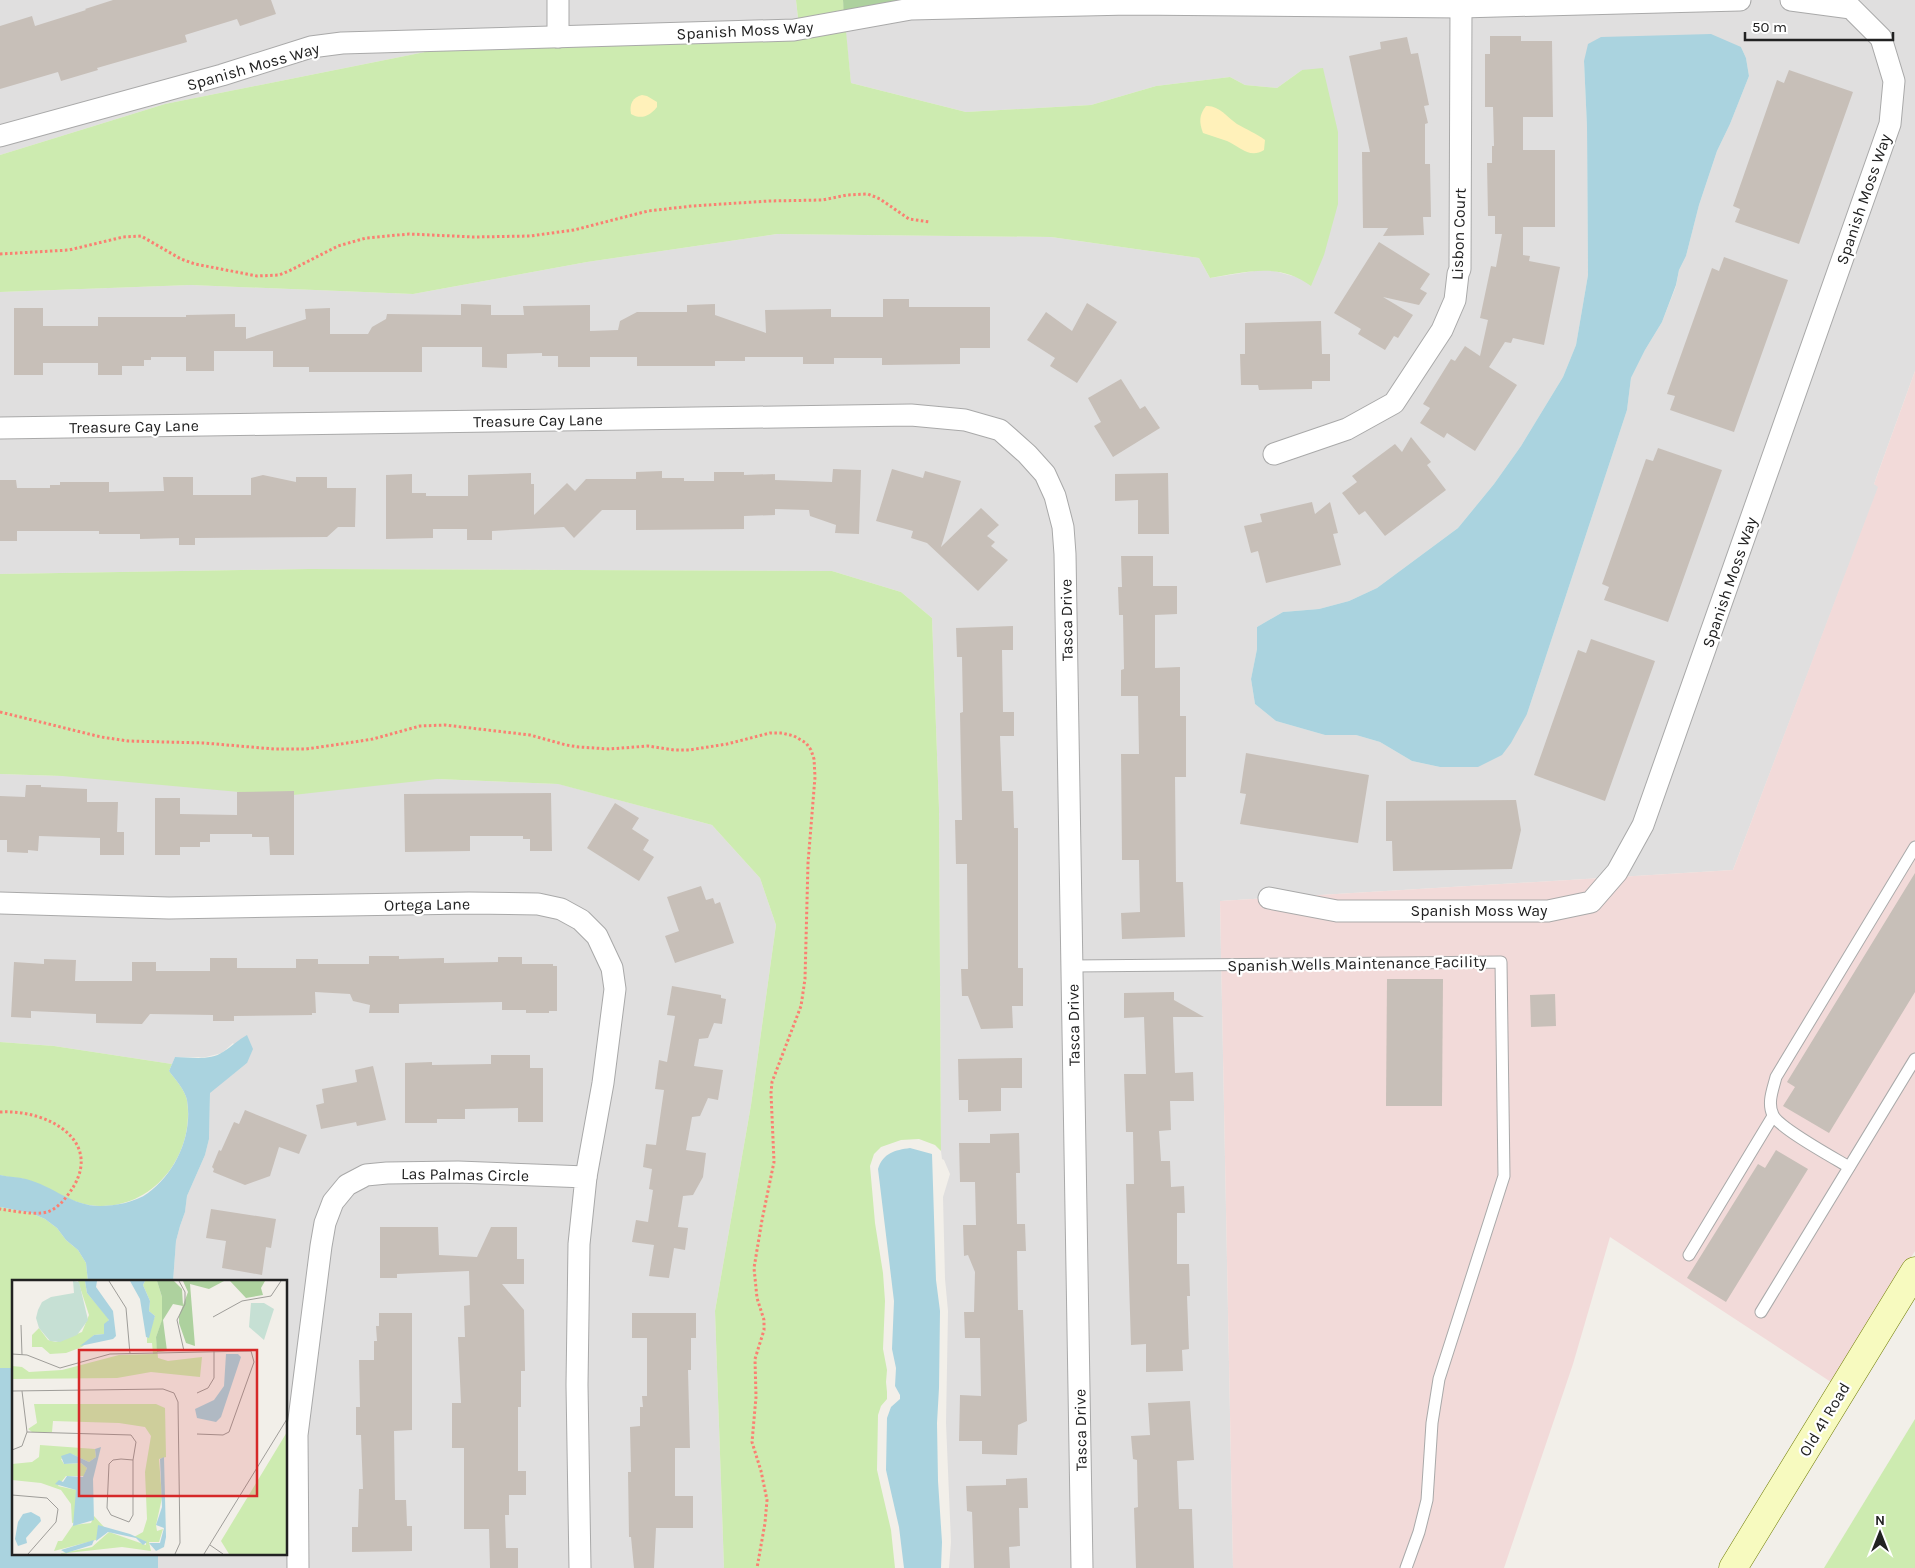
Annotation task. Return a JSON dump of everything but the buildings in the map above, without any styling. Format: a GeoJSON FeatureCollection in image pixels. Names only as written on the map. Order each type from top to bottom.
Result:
{"type":"FeatureCollection","features":[{"type":"Feature","properties":{"kind":"street"},"geometry":{"type":"LineString","coordinates":[[558,0],[558,37]]}},
{"type":"Feature","properties":{"kind":"street","name":"Spanish Moss Way"},"geometry":{"type":"LineString","coordinates":[[0,136],[222,75],[311,47],[342,44],[794,30],[911,9],[1130,2],[1461,7],[1740,0]]}},
{"type":"Feature","properties":{"kind":"street","name":"Spanish Moss Way"},"geometry":{"type":"LineString","coordinates":[[1269,898],[1337,911],[1548,911],[1592,902],[1617,872],[1643,825],[1890,124],[1894,81],[1881,38],[1851,8],[1791,0]]}},
{"type":"Feature","properties":{"kind":"street","name":"Lisbon Court"},"geometry":{"type":"LineString","coordinates":[[1274,454],[1347,429],[1394,403],[1442,330],[1455,300],[1460,270],[1461,7]]}},
{"type":"Feature","properties":{"kind":"street","name":"Treasure Cay Lane"},"geometry":{"type":"LineString","coordinates":[[0,428],[911,415],[966,420],[1000,430],[1046,474],[1050,485]]}},
{"type":"Feature","properties":{"kind":"street","name":"Tasca Drive"},"geometry":{"type":"LineString","coordinates":[[1050,485],[1055,496],[1063,527],[1065,554],[1082,1568]]}},
{"type":"Feature","properties":{"kind":"street","name":"Ortega Lane"},"geometry":{"type":"LineString","coordinates":[[0,903],[169,908],[468,903],[538,904],[561,909],[581,920],[598,936],[612,968],[616,989],[603,1083],[586,1177]]}},
{"type":"Feature","properties":{"kind":"street","name":"Las Palmas Circle"},"geometry":{"type":"LineString","coordinates":[[298,1568],[297,1435],[321,1246],[325,1223],[333,1202],[347,1186],[366,1175],[458,1172],[586,1177]]}},
{"type":"Feature","properties":{"kind":"street"},"geometry":{"type":"LineString","coordinates":[[580,1568],[577,1366],[579,1244],[586,1177]]}},
{"type":"Feature","properties":{"kind":"street","name":"Old 41 Road"},"geometry":{"type":"LineString","coordinates":[[1733,1568],[1915,1270]]}},
{"type":"Feature","properties":{"kind":"lane"},"geometry":{"type":"LineString","coordinates":[[1849,1167],[1784,1126],[1773,1116],[1770,1104],[1776,1077],[1915,847]]}},
{"type":"Feature","properties":{"kind":"lane","name":"Spanish Wells Maintenance Facility"},"geometry":{"type":"LineString","coordinates":[[1072,966],[1501,962],[1504,1176],[1439,1379],[1432,1423],[1427,1500],[1419,1532],[1406,1568]]}},
{"type":"Feature","properties":{"kind":"lane"},"geometry":{"type":"LineString","coordinates":[[1761,1312],[1915,1060]]}},
{"type":"Feature","properties":{"kind":"lane"},"geometry":{"type":"LineString","coordinates":[[1689,1254],[1773,1116]]}},
{"type":"Feature","properties":{"kind":"path"},"geometry":{"type":"LineString","coordinates":[[0,254],[69,250],[123,237],[141,236],[181,259],[195,264],[266,276],[289,271],[338,246],[366,238],[409,234],[474,237],[530,236],[574,230],[648,211],[692,206],[822,200],[847,195],[868,194],[880,199],[909,219],[930,222]]}},
{"type":"Feature","properties":{"kind":"path"},"geometry":{"type":"LineString","coordinates":[[0,1112],[22,1113],[62,1127],[77,1144],[80,1154],[76,1182],[55,1208],[42,1213],[0,1209]]}},
{"type":"Feature","properties":{"kind":"shaded area"},"geometry":{"type":"Polygon","coordinates":[[[0,0],[796,0],[800,37],[430,51],[165,104],[0,155],[0,0]]]}},
{"type":"Feature","properties":{"kind":"shaded area"},"geometry":{"type":"Polygon","coordinates":[[[950,0],[1915,0],[1915,371],[1874,484],[1879,486],[1733,870],[1220,901],[1233,1568],[949,1568],[951,1542],[946,1423],[948,1311],[945,1279],[943,1197],[950,1174],[942,1159],[941,1151],[939,808],[932,618],[901,592],[832,571],[309,569],[0,574],[0,292],[191,285],[413,294],[587,262],[777,234],[1051,237],[1199,258],[1210,278],[1267,269],[1300,278],[1302,70],[1277,88],[1245,85],[1230,77],[1156,86],[1091,105],[966,112],[851,83],[844,18],[950,0]],[[1741,47],[1584,61],[1587,127],[1588,275],[1576,345],[1563,377],[1521,446],[1494,484],[1458,528],[1377,588],[1349,601],[1319,609],[1283,612],[1257,627],[1257,649],[1251,679],[1255,704],[1276,721],[1325,735],[1356,735],[1380,742],[1412,761],[1440,767],[1527,714],[1627,410],[1631,378],[1662,322],[1676,286],[1679,270],[1686,256],[1699,205],[1717,151],[1749,76],[1746,58],[1741,47]]]}},
{"type":"Feature","properties":{"kind":"shaded area"},"geometry":{"type":"Polygon","coordinates":[[[1915,371],[1915,1251],[1834,1384],[1610,1237],[1573,1364],[1504,1568],[1233,1568],[1220,901],[1733,870],[1878,487],[1874,484],[1915,371]]]}},
{"type":"Feature","properties":{"kind":"shaded area"},"geometry":{"type":"Polygon","coordinates":[[[0,774],[437,779],[559,784],[712,825],[760,878],[776,925],[751,1105],[715,1311],[724,1568],[158,1568],[158,1556],[288,1556],[288,1280],[173,1280],[176,1241],[185,1212],[187,1196],[205,1155],[209,1139],[210,1092],[247,1063],[233,1043],[222,1053],[206,1057],[175,1057],[172,1064],[54,1046],[0,1042],[0,774]]]}},
{"type":"Feature","properties":{"kind":"green space"},"geometry":{"type":"Polygon","coordinates":[[[796,0],[843,0],[851,83],[966,112],[1091,105],[1156,86],[1230,77],[1245,85],[1277,88],[1302,70],[1323,68],[1338,132],[1338,204],[1324,255],[1311,286],[1299,279],[1274,271],[1250,272],[1210,278],[1199,258],[1051,237],[777,234],[587,262],[413,294],[191,285],[0,292],[0,155],[165,104],[430,51],[800,36],[796,0]]]}},
{"type":"Feature","properties":{"kind":"green space"},"geometry":{"type":"Polygon","coordinates":[[[843,0],[950,0],[844,18],[843,0]]]}},
{"type":"Feature","properties":{"kind":"green space"},"geometry":{"type":"Polygon","coordinates":[[[309,569],[832,571],[901,592],[932,618],[939,808],[941,1151],[935,1145],[919,1139],[901,1140],[881,1147],[874,1154],[870,1166],[875,1223],[883,1273],[885,1301],[883,1349],[887,1370],[887,1399],[881,1406],[878,1415],[877,1470],[891,1530],[895,1568],[724,1568],[715,1311],[751,1105],[776,925],[760,878],[712,825],[558,784],[437,779],[284,796],[62,776],[0,774],[0,574],[309,569]]]}},
{"type":"Feature","properties":{"kind":"green space"},"geometry":{"type":"Polygon","coordinates":[[[0,1042],[54,1046],[172,1064],[169,1071],[186,1096],[188,1120],[185,1139],[178,1157],[168,1173],[154,1187],[138,1197],[120,1204],[100,1206],[73,1200],[27,1180],[0,1175],[0,1042]]]}},
{"type":"Feature","properties":{"kind":"green space"},"geometry":{"type":"Polygon","coordinates":[[[0,1207],[31,1213],[45,1219],[57,1228],[66,1240],[78,1250],[86,1263],[88,1280],[12,1280],[12,1368],[0,1368],[0,1207]]]}},
{"type":"Feature","properties":{"kind":"green space"},"geometry":{"type":"Polygon","coordinates":[[[1915,1419],[1915,1568],[1824,1568],[1915,1419]]]}},
{"type":"Feature","properties":{"kind":"sand"},"geometry":{"type":"Polygon","coordinates":[[[642,95],[657,102],[657,107],[651,113],[638,117],[631,114],[631,104],[636,97],[642,95]]]}},
{"type":"Feature","properties":{"kind":"sand"},"geometry":{"type":"Polygon","coordinates":[[[1206,106],[1219,109],[1237,124],[1265,140],[1264,150],[1250,153],[1227,141],[1203,133],[1200,119],[1206,106]]]}},
{"type":"Feature","properties":{"kind":"water"},"geometry":{"type":"Polygon","coordinates":[[[1711,34],[1741,47],[1746,58],[1749,76],[1717,151],[1699,205],[1686,256],[1679,270],[1676,285],[1662,322],[1631,378],[1627,410],[1527,714],[1511,743],[1502,755],[1478,767],[1440,767],[1412,761],[1380,742],[1356,735],[1325,735],[1276,721],[1255,704],[1251,679],[1257,649],[1257,627],[1283,612],[1319,609],[1349,601],[1377,588],[1458,528],[1494,484],[1521,446],[1563,377],[1576,345],[1588,275],[1587,127],[1584,61],[1588,44],[1601,37],[1711,34]]]}},
{"type":"Feature","properties":{"kind":"water"},"geometry":{"type":"Polygon","coordinates":[[[247,1035],[253,1049],[247,1063],[210,1093],[209,1139],[205,1155],[187,1196],[185,1212],[176,1241],[173,1280],[88,1280],[86,1263],[78,1250],[66,1240],[57,1228],[45,1219],[31,1213],[0,1207],[0,1175],[36,1182],[80,1203],[90,1205],[119,1204],[138,1199],[148,1193],[167,1175],[185,1139],[188,1113],[187,1100],[180,1085],[169,1071],[175,1057],[212,1057],[223,1052],[247,1035]]]}},
{"type":"Feature","properties":{"kind":"water"},"geometry":{"type":"Polygon","coordinates":[[[910,1148],[932,1154],[936,1280],[940,1311],[937,1423],[942,1542],[941,1568],[904,1568],[899,1527],[886,1470],[887,1418],[891,1407],[900,1399],[900,1395],[895,1386],[896,1368],[892,1349],[894,1301],[878,1169],[883,1159],[890,1153],[910,1148]]]}},
{"type":"Feature","properties":{"kind":"water"},"geometry":{"type":"Polygon","coordinates":[[[0,1368],[12,1368],[12,1556],[158,1556],[158,1568],[0,1568],[0,1368]]]}}]}
